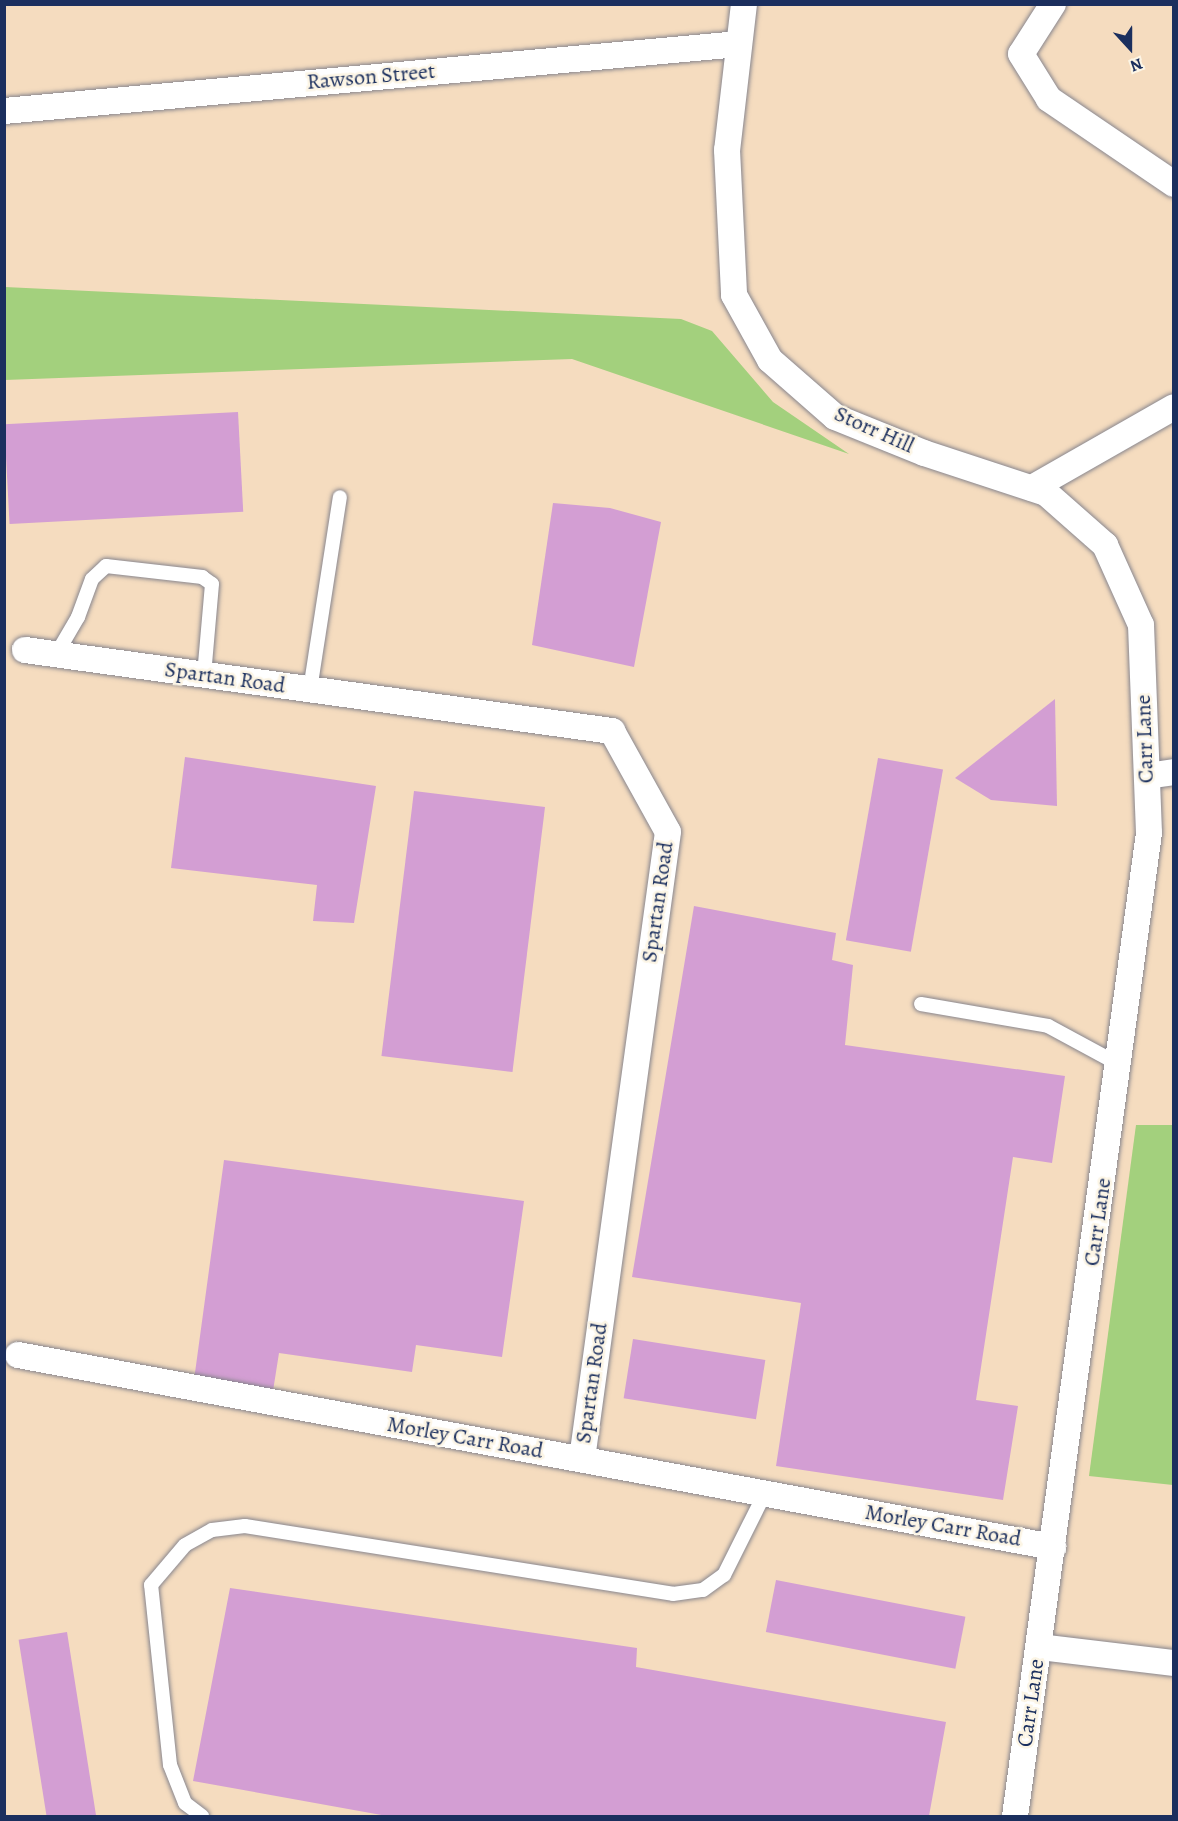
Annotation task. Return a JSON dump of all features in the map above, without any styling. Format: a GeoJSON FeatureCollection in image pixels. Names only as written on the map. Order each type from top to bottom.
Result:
{"type":"FeatureCollection","features":[{"type":"Feature","properties":{"kind":"street","name":"Storr Hill"},"geometry":{"type":"LineString","coordinates":[[744,4],[727,150],[734,295],[770,360],[835,417],[924,453],[1046,493],[1105,545],[1141,624]]}},
{"type":"Feature","properties":{"kind":"street"},"geometry":{"type":"LineString","coordinates":[[1053,4],[1021,54],[1049,99],[1173,184]]}},
{"type":"Feature","properties":{"kind":"street","name":"Rawson Street"},"geometry":{"type":"LineString","coordinates":[[4,111],[738,44]]}},
{"type":"Feature","properties":{"kind":"street"},"geometry":{"type":"LineString","coordinates":[[1032,488],[1173,407]]}},
{"type":"Feature","properties":{"kind":"street","name":"Carr Lane"},"geometry":{"type":"LineString","coordinates":[[1015,1816],[1120,1065],[1149,833],[1141,624]]}},
{"type":"Feature","properties":{"kind":"street","name":"Spartan Road"},"geometry":{"type":"LineString","coordinates":[[25,650],[57,652],[204,675],[612,731],[668,831],[582,1459]]}},
{"type":"Feature","properties":{"kind":"street"},"geometry":{"type":"LineString","coordinates":[[1147,776],[1173,772]]}},
{"type":"Feature","properties":{"kind":"street","name":"Morley Carr Road"},"geometry":{"type":"LineString","coordinates":[[11,1350],[1053,1547]]}},
{"type":"Feature","properties":{"kind":"street"},"geometry":{"type":"LineString","coordinates":[[1039,1647],[1173,1663]]}},
{"type":"Feature","properties":{"kind":"lane"},"geometry":{"type":"LineString","coordinates":[[310,690],[340,497]]}},
{"type":"Feature","properties":{"kind":"lane"},"geometry":{"type":"LineString","coordinates":[[57,652],[78,617],[92,579],[106,566],[202,577],[213,584],[204,675]]}},
{"type":"Feature","properties":{"kind":"lane"},"geometry":{"type":"LineString","coordinates":[[921,1004],[1047,1026],[1120,1065]]}},
{"type":"Feature","properties":{"kind":"lane"},"geometry":{"type":"LineString","coordinates":[[202,1816],[184,1803],[170,1765],[151,1585],[185,1545],[212,1530],[245,1526],[673,1594],[703,1590],[724,1575],[765,1493]]}},
{"type":"Feature","properties":{"kind":"green space"},"geometry":{"type":"Polygon","coordinates":[[[5,287],[681,319],[712,331],[773,402],[849,454],[572,359],[5,380],[5,287]]]}},
{"type":"Feature","properties":{"kind":"green space"},"geometry":{"type":"Polygon","coordinates":[[[1136,1125],[1173,1125],[1173,1485],[1089,1476],[1136,1125]]]}},
{"type":"Feature","properties":{"kind":"building"},"geometry":{"type":"Polygon","coordinates":[[[238,412],[243,512],[10,524],[4,424],[238,412]]]}},
{"type":"Feature","properties":{"kind":"building"},"geometry":{"type":"Polygon","coordinates":[[[553,503],[610,508],[661,522],[634,667],[532,645],[553,503]]]}},
{"type":"Feature","properties":{"kind":"building"},"geometry":{"type":"Polygon","coordinates":[[[1055,699],[1057,806],[991,800],[955,778],[1055,699]]]}},
{"type":"Feature","properties":{"kind":"building"},"geometry":{"type":"Polygon","coordinates":[[[185,757],[376,786],[354,923],[313,921],[317,885],[171,868],[185,757]]]}},
{"type":"Feature","properties":{"kind":"building"},"geometry":{"type":"Polygon","coordinates":[[[878,758],[943,769],[911,952],[846,940],[878,758]]]}},
{"type":"Feature","properties":{"kind":"building"},"geometry":{"type":"Polygon","coordinates":[[[414,791],[545,807],[512,1072],[381,1056],[414,791]]]}},
{"type":"Feature","properties":{"kind":"building"},"geometry":{"type":"Polygon","coordinates":[[[694,906],[836,933],[832,960],[853,965],[845,1045],[1065,1076],[1052,1163],[1013,1157],[976,1400],[1018,1406],[1003,1500],[776,1466],[801,1303],[632,1277],[694,906]]]}},
{"type":"Feature","properties":{"kind":"building"},"geometry":{"type":"Polygon","coordinates":[[[224,1160],[524,1201],[502,1357],[416,1345],[412,1372],[279,1353],[273,1391],[194,1380],[224,1160]]]}},
{"type":"Feature","properties":{"kind":"building"},"geometry":{"type":"Polygon","coordinates":[[[633,1339],[765,1360],[756,1419],[624,1398],[633,1339]]]}},
{"type":"Feature","properties":{"kind":"building"},"geometry":{"type":"Polygon","coordinates":[[[776,1580],[965,1617],[955,1669],[766,1632],[776,1580]]]}},
{"type":"Feature","properties":{"kind":"building"},"geometry":{"type":"Polygon","coordinates":[[[230,1588],[637,1648],[636,1667],[946,1722],[929,1816],[387,1816],[193,1781],[230,1588]]]}},
{"type":"Feature","properties":{"kind":"building"},"geometry":{"type":"Polygon","coordinates":[[[67,1632],[96,1816],[47,1816],[19,1640],[67,1632]]]}}]}
